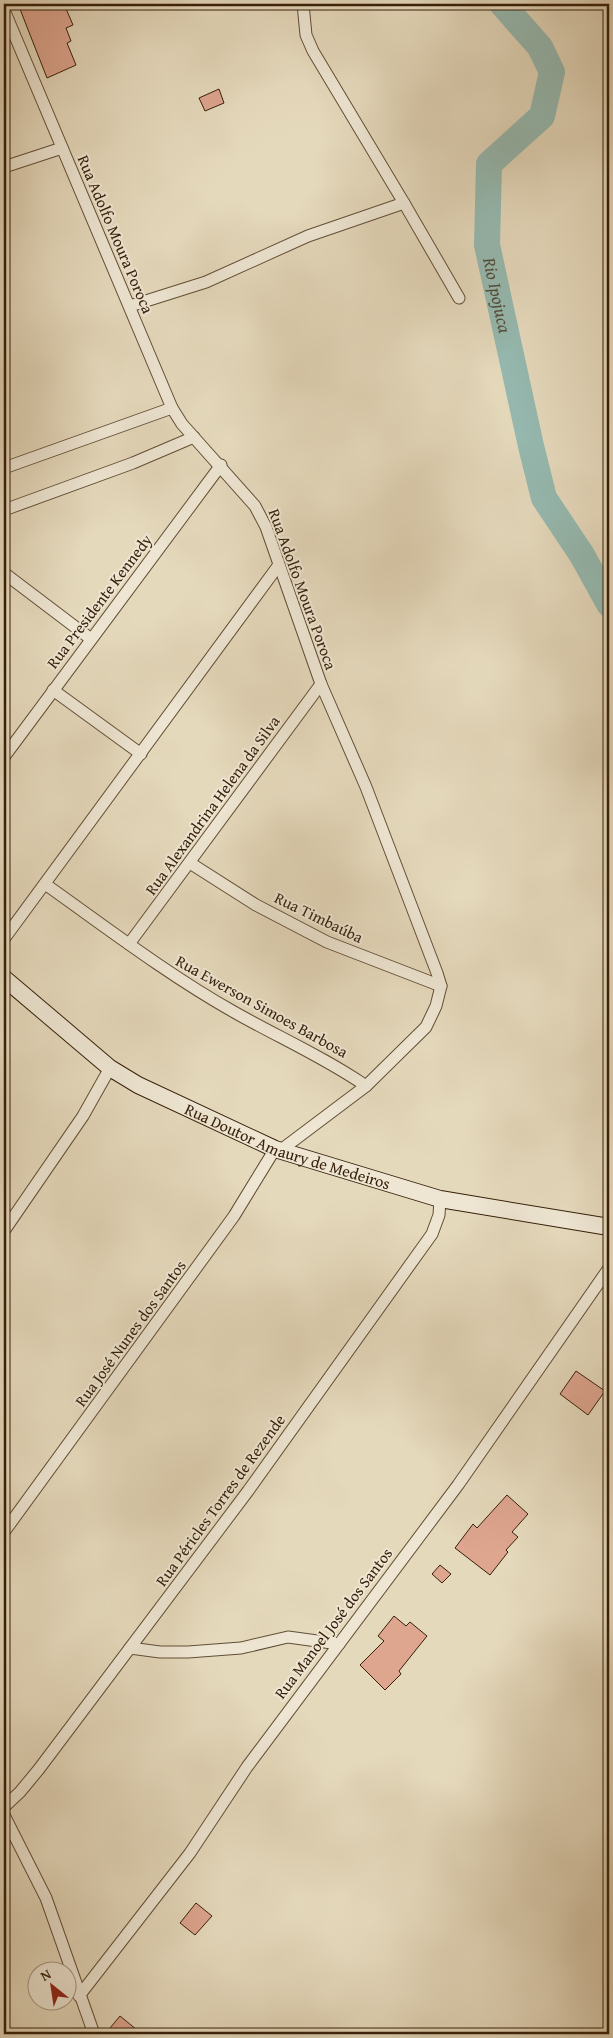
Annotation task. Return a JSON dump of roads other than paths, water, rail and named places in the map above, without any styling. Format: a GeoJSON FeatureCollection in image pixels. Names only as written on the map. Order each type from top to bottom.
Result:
{"type":"FeatureCollection","features":[{"type":"Feature","properties":{"kind":"street"},"geometry":{"type":"LineString","coordinates":[[303,4],[306,34],[313,51],[404,203],[458,298]]}},
{"type":"Feature","properties":{"kind":"street","name":"Rua Adolfo Moura Poroca"},"geometry":{"type":"LineString","coordinates":[[4,10],[172,408],[194,437],[255,506],[266,527],[278,566],[321,684],[366,787],[437,973],[440,986]]}},
{"type":"Feature","properties":{"kind":"street"},"geometry":{"type":"LineString","coordinates":[[4,167],[62,148]]}},
{"type":"Feature","properties":{"kind":"street"},"geometry":{"type":"LineString","coordinates":[[130,306],[206,282],[308,236],[404,203]]}},
{"type":"Feature","properties":{"kind":"street"},"geometry":{"type":"LineString","coordinates":[[4,468],[172,408]]}},
{"type":"Feature","properties":{"kind":"street"},"geometry":{"type":"LineString","coordinates":[[4,510],[132,463],[194,437]]}},
{"type":"Feature","properties":{"kind":"street","name":"Rua Presidente Kennedy"},"geometry":{"type":"LineString","coordinates":[[4,757],[220,465]]}},
{"type":"Feature","properties":{"kind":"street"},"geometry":{"type":"LineString","coordinates":[[4,939],[278,566]]}},
{"type":"Feature","properties":{"kind":"street"},"geometry":{"type":"LineString","coordinates":[[4,573],[91,639]]}},
{"type":"Feature","properties":{"kind":"street","name":"Rua Alexandrina Helena da Silva"},"geometry":{"type":"LineString","coordinates":[[129,944],[321,684]]}},
{"type":"Feature","properties":{"kind":"street"},"geometry":{"type":"LineString","coordinates":[[53,690],[141,754]]}},
{"type":"Feature","properties":{"kind":"street","name":"Rua Timbaúba"},"geometry":{"type":"LineString","coordinates":[[190,863],[256,905],[327,942],[440,986]]}},
{"type":"Feature","properties":{"kind":"street","name":"Rua Ewerson Simoes Barbosa"},"geometry":{"type":"LineString","coordinates":[[45,884],[161,968],[234,1012],[321,1057],[366,1086]]}},
{"type":"Feature","properties":{"kind":"street","name":"Rua Doutor Amaury de Medeiros"},"geometry":{"type":"LineString","coordinates":[[4,978],[110,1068],[138,1085],[278,1150],[440,1199],[609,1227]]}},
{"type":"Feature","properties":{"kind":"street"},"geometry":{"type":"LineString","coordinates":[[278,1150],[366,1086],[426,1027],[436,1006],[440,986]]}},
{"type":"Feature","properties":{"kind":"street"},"geometry":{"type":"LineString","coordinates":[[4,1231],[78,1124],[110,1068]]}},
{"type":"Feature","properties":{"kind":"street","name":"Rua José Nunes dos Santos"},"geometry":{"type":"LineString","coordinates":[[4,1532],[234,1216],[278,1150]]}},
{"type":"Feature","properties":{"kind":"street","name":"Rua Péricles Torres de Rezende"},"geometry":{"type":"LineString","coordinates":[[4,1807],[20,1792],[39,1769],[248,1491],[432,1234],[437,1224],[440,1199]]}},
{"type":"Feature","properties":{"kind":"street","name":"Rua Manoel José dos Santos"},"geometry":{"type":"LineString","coordinates":[[79,1996],[190,1853],[247,1767],[458,1485],[609,1268]]}},
{"type":"Feature","properties":{"kind":"street"},"geometry":{"type":"LineString","coordinates":[[130,1648],[188,1652],[241,1648],[288,1637],[338,1644]]}},
{"type":"Feature","properties":{"kind":"street"},"geometry":{"type":"LineString","coordinates":[[4,1815],[46,1898],[94,2034]]}},
{"type":"Feature","properties":{"kind":"waterway","name":"Rio Ipojuca"},"geometry":{"type":"LineString","coordinates":[[502,4],[540,47],[552,72],[542,116],[489,164],[487,245],[544,498],[582,555],[609,604]]}}]}
